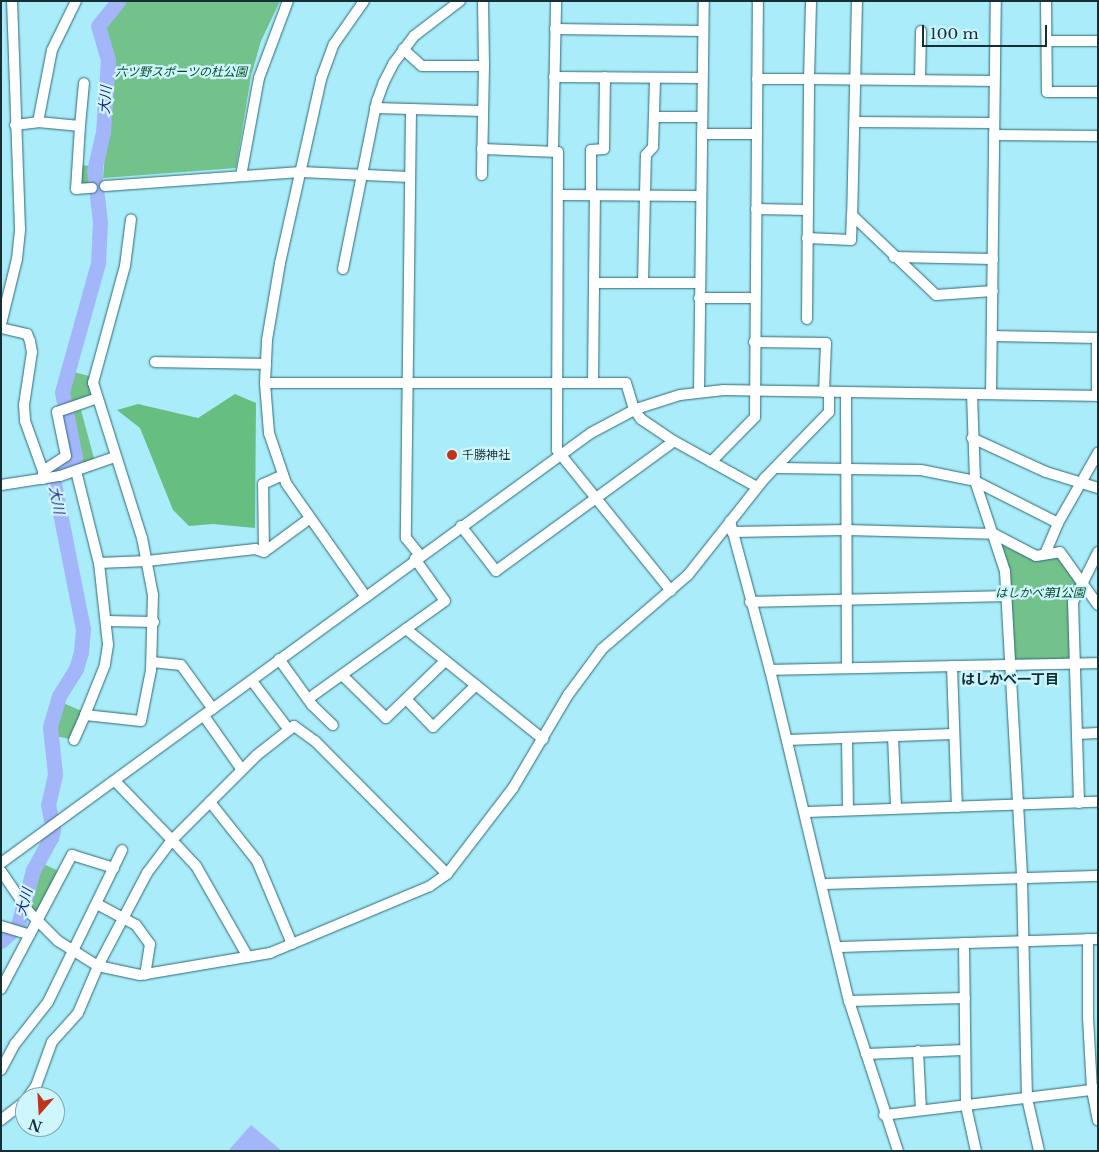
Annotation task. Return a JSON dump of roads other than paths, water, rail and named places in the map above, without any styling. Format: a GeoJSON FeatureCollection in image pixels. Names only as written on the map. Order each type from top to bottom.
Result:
{"type":"FeatureCollection","features":[{"type":"Feature","properties":{"kind":"street"},"geometry":{"type":"LineString","coordinates":[[1,324],[17,259],[20,229],[20,171],[15,125],[12,1]]}},
{"type":"Feature","properties":{"kind":"street"},"geometry":{"type":"LineString","coordinates":[[38,122],[52,50],[76,1]]}},
{"type":"Feature","properties":{"kind":"street"},"geometry":{"type":"LineString","coordinates":[[240,176],[259,78],[288,1]]}},
{"type":"Feature","properties":{"kind":"street"},"geometry":{"type":"LineString","coordinates":[[364,1],[334,44],[321,79],[280,264],[265,383],[269,433],[283,475],[309,519],[366,597]]}},
{"type":"Feature","properties":{"kind":"street"},"geometry":{"type":"LineString","coordinates":[[482,175],[483,1]]}},
{"type":"Feature","properties":{"kind":"street"},"geometry":{"type":"LineString","coordinates":[[553,150],[556,1]]}},
{"type":"Feature","properties":{"kind":"street"},"geometry":{"type":"LineString","coordinates":[[699,392],[704,1]]}},
{"type":"Feature","properties":{"kind":"street"},"geometry":{"type":"LineString","coordinates":[[711,462],[755,417],[754,342],[758,1]]}},
{"type":"Feature","properties":{"kind":"street"},"geometry":{"type":"LineString","coordinates":[[807,319],[808,79],[811,1]]}},
{"type":"Feature","properties":{"kind":"street"},"geometry":{"type":"LineString","coordinates":[[807,238],[852,240],[857,1]]}},
{"type":"Feature","properties":{"kind":"street"},"geometry":{"type":"LineString","coordinates":[[992,394],[996,1]]}},
{"type":"Feature","properties":{"kind":"street"},"geometry":{"type":"LineString","coordinates":[[1046,1],[1047,92],[1098,92]]}},
{"type":"Feature","properties":{"kind":"street"},"geometry":{"type":"LineString","coordinates":[[343,269],[375,108],[384,82],[403,49],[434,19],[458,2]]}},
{"type":"Feature","properties":{"kind":"street"},"geometry":{"type":"LineString","coordinates":[[555,29],[703,31]]}},
{"type":"Feature","properties":{"kind":"street"},"geometry":{"type":"LineString","coordinates":[[920,80],[921,31]]}},
{"type":"Feature","properties":{"kind":"street"},"geometry":{"type":"LineString","coordinates":[[1046,42],[1098,41]]}},
{"type":"Feature","properties":{"kind":"street"},"geometry":{"type":"LineString","coordinates":[[403,49],[422,66],[484,66]]}},
{"type":"Feature","properties":{"kind":"street"},"geometry":{"type":"LineString","coordinates":[[554,77],[702,78]]}},
{"type":"Feature","properties":{"kind":"street"},"geometry":{"type":"LineString","coordinates":[[593,382],[594,283],[591,150],[604,149],[605,77]]}},
{"type":"Feature","properties":{"kind":"street"},"geometry":{"type":"LineString","coordinates":[[643,283],[646,155],[653,147],[655,78]]}},
{"type":"Feature","properties":{"kind":"street"},"geometry":{"type":"LineString","coordinates":[[757,79],[994,82]]}},
{"type":"Feature","properties":{"kind":"street"},"geometry":{"type":"LineString","coordinates":[[84,83],[76,189],[92,188]]}},
{"type":"Feature","properties":{"kind":"street"},"geometry":{"type":"LineString","coordinates":[[375,108],[482,111]]}},
{"type":"Feature","properties":{"kind":"street"},"geometry":{"type":"LineString","coordinates":[[308,699],[343,676],[445,601],[406,538],[411,110]]}},
{"type":"Feature","properties":{"kind":"street"},"geometry":{"type":"LineString","coordinates":[[654,117],[702,117]]}},
{"type":"Feature","properties":{"kind":"street"},"geometry":{"type":"LineString","coordinates":[[15,125],[38,122],[80,126]]}},
{"type":"Feature","properties":{"kind":"street"},"geometry":{"type":"LineString","coordinates":[[855,122],[994,124]]}},
{"type":"Feature","properties":{"kind":"street"},"geometry":{"type":"LineString","coordinates":[[702,134],[757,134]]}},
{"type":"Feature","properties":{"kind":"street"},"geometry":{"type":"LineString","coordinates":[[994,135],[1098,136]]}},
{"type":"Feature","properties":{"kind":"street"},"geometry":{"type":"LineString","coordinates":[[482,149],[553,150],[558,152],[560,195],[557,450],[671,591]]}},
{"type":"Feature","properties":{"kind":"street"},"geometry":{"type":"LineString","coordinates":[[105,186],[301,172],[410,177]]}},
{"type":"Feature","properties":{"kind":"street"},"geometry":{"type":"LineString","coordinates":[[560,195],[701,196]]}},
{"type":"Feature","properties":{"kind":"street"},"geometry":{"type":"LineString","coordinates":[[756,209],[808,210]]}},
{"type":"Feature","properties":{"kind":"street"},"geometry":{"type":"LineString","coordinates":[[852,215],[936,295],[993,291]]}},
{"type":"Feature","properties":{"kind":"street"},"geometry":{"type":"LineString","coordinates":[[85,715],[141,721],[152,662],[154,622],[147,561],[93,382],[125,266],[131,219]]}},
{"type":"Feature","properties":{"kind":"street"},"geometry":{"type":"LineString","coordinates":[[894,257],[993,259]]}},
{"type":"Feature","properties":{"kind":"street"},"geometry":{"type":"LineString","coordinates":[[594,283],[700,283]]}},
{"type":"Feature","properties":{"kind":"street"},"geometry":{"type":"LineString","coordinates":[[699,298],[755,298]]}},
{"type":"Feature","properties":{"kind":"street"},"geometry":{"type":"LineString","coordinates":[[1,328],[27,334],[30,341],[32,352],[24,405],[25,421],[43,475]]}},
{"type":"Feature","properties":{"kind":"street"},"geometry":{"type":"LineString","coordinates":[[1,862],[115,781],[366,597],[417,557],[560,454],[634,410],[699,392],[754,391],[1097,396],[1098,338],[992,336]]}},
{"type":"Feature","properties":{"kind":"street"},"geometry":{"type":"LineString","coordinates":[[1,871],[29,912],[72,951],[98,966],[145,975],[270,954],[430,886],[447,874],[513,788],[568,695],[602,649],[643,611],[671,591],[694,568],[757,487],[829,412],[826,392],[826,344],[754,342]]}},
{"type":"Feature","properties":{"kind":"street"},"geometry":{"type":"LineString","coordinates":[[155,362],[266,364]]}},
{"type":"Feature","properties":{"kind":"street"},"geometry":{"type":"LineString","coordinates":[[265,383],[407,381],[626,383],[634,410],[641,419],[674,441],[757,487]]}},
{"type":"Feature","properties":{"kind":"street"},"geometry":{"type":"LineString","coordinates":[[846,392],[844,469],[847,668]]}},
{"type":"Feature","properties":{"kind":"street"},"geometry":{"type":"LineString","coordinates":[[972,394],[972,438],[975,481],[1005,571],[1022,878],[1027,1098],[1039,1151]]}},
{"type":"Feature","properties":{"kind":"street"},"geometry":{"type":"LineString","coordinates":[[43,475],[66,456],[57,412],[98,398]]}},
{"type":"Feature","properties":{"kind":"street"},"geometry":{"type":"LineString","coordinates":[[972,438],[1046,472],[1098,488]]}},
{"type":"Feature","properties":{"kind":"street"},"geometry":{"type":"LineString","coordinates":[[460,526],[496,571],[674,441]]}},
{"type":"Feature","properties":{"kind":"street"},"geometry":{"type":"LineString","coordinates":[[1045,554],[1058,523],[1098,453]]}},
{"type":"Feature","properties":{"kind":"street"},"geometry":{"type":"LineString","coordinates":[[1,485],[43,475],[60,476],[115,457]]}},
{"type":"Feature","properties":{"kind":"street"},"geometry":{"type":"LineString","coordinates":[[777,468],[921,470],[975,481],[1058,523]]}},
{"type":"Feature","properties":{"kind":"street"},"geometry":{"type":"LineString","coordinates":[[74,740],[105,664],[107,621],[99,562],[76,471]]}},
{"type":"Feature","properties":{"kind":"street"},"geometry":{"type":"LineString","coordinates":[[264,552],[263,484],[283,475]]}},
{"type":"Feature","properties":{"kind":"street"},"geometry":{"type":"LineString","coordinates":[[264,552],[309,519]]}},
{"type":"Feature","properties":{"kind":"street"},"geometry":{"type":"LineString","coordinates":[[730,521],[750,602],[770,670],[849,1001],[884,1115],[898,1151]]}},
{"type":"Feature","properties":{"kind":"street"},"geometry":{"type":"LineString","coordinates":[[732,532],[846,530],[994,534],[1036,556],[1060,552],[1098,605]]}},
{"type":"Feature","properties":{"kind":"street"},"geometry":{"type":"LineString","coordinates":[[99,562],[147,561],[255,549],[264,552]]}},
{"type":"Feature","properties":{"kind":"street"},"geometry":{"type":"LineString","coordinates":[[1079,803],[1073,602],[1098,552]]}},
{"type":"Feature","properties":{"kind":"street"},"geometry":{"type":"LineString","coordinates":[[750,602],[1005,596]]}},
{"type":"Feature","properties":{"kind":"street"},"geometry":{"type":"LineString","coordinates":[[107,621],[154,622]]}},
{"type":"Feature","properties":{"kind":"street"},"geometry":{"type":"LineString","coordinates":[[406,629],[543,739]]}},
{"type":"Feature","properties":{"kind":"street"},"geometry":{"type":"LineString","coordinates":[[279,659],[308,699],[332,725]]}},
{"type":"Feature","properties":{"kind":"street"},"geometry":{"type":"LineString","coordinates":[[343,676],[386,718],[445,661]]}},
{"type":"Feature","properties":{"kind":"street"},"geometry":{"type":"LineString","coordinates":[[152,662],[181,665],[213,709]]}},
{"type":"Feature","properties":{"kind":"street"},"geometry":{"type":"LineString","coordinates":[[770,670],[1098,663]]}},
{"type":"Feature","properties":{"kind":"street"},"geometry":{"type":"LineString","coordinates":[[952,666],[956,806]]}},
{"type":"Feature","properties":{"kind":"street"},"geometry":{"type":"LineString","coordinates":[[252,681],[289,730]]}},
{"type":"Feature","properties":{"kind":"street"},"geometry":{"type":"LineString","coordinates":[[406,699],[433,727],[476,685]]}},
{"type":"Feature","properties":{"kind":"street"},"geometry":{"type":"LineString","coordinates":[[204,716],[242,770]]}},
{"type":"Feature","properties":{"kind":"street"},"geometry":{"type":"LineString","coordinates":[[35,1087],[52,1042],[78,1013],[98,966],[147,874],[172,840],[242,770],[289,730],[298,727],[315,741],[447,874]]}},
{"type":"Feature","properties":{"kind":"street"},"geometry":{"type":"LineString","coordinates":[[1077,734],[1098,733]]}},
{"type":"Feature","properties":{"kind":"street"},"geometry":{"type":"LineString","coordinates":[[787,740],[953,734]]}},
{"type":"Feature","properties":{"kind":"street"},"geometry":{"type":"LineString","coordinates":[[893,736],[896,808]]}},
{"type":"Feature","properties":{"kind":"street"},"geometry":{"type":"LineString","coordinates":[[847,738],[848,810]]}},
{"type":"Feature","properties":{"kind":"street"},"geometry":{"type":"LineString","coordinates":[[115,781],[196,866],[248,957]]}},
{"type":"Feature","properties":{"kind":"street"},"geometry":{"type":"LineString","coordinates":[[210,802],[257,861],[292,944]]}},
{"type":"Feature","properties":{"kind":"street"},"geometry":{"type":"LineString","coordinates":[[805,812],[1098,802]]}},
{"type":"Feature","properties":{"kind":"street"},"geometry":{"type":"LineString","coordinates":[[1,1070],[15,1044],[48,1002],[122,850]]}},
{"type":"Feature","properties":{"kind":"street"},"geometry":{"type":"LineString","coordinates":[[1,989],[27,934],[38,921],[72,855],[114,868]]}},
{"type":"Feature","properties":{"kind":"street"},"geometry":{"type":"LineString","coordinates":[[822,884],[1098,876]]}},
{"type":"Feature","properties":{"kind":"street"},"geometry":{"type":"LineString","coordinates":[[97,904],[136,925],[150,944],[145,975]]}},
{"type":"Feature","properties":{"kind":"street"},"geometry":{"type":"LineString","coordinates":[[5,926],[27,934]]}},
{"type":"Feature","properties":{"kind":"street"},"geometry":{"type":"LineString","coordinates":[[837,947],[1093,939],[1093,1018],[1095,1090],[1098,1120]]}},
{"type":"Feature","properties":{"kind":"street"},"geometry":{"type":"LineString","coordinates":[[964,943],[966,1106],[976,1151]]}},
{"type":"Feature","properties":{"kind":"street"},"geometry":{"type":"LineString","coordinates":[[849,1001],[965,998]]}},
{"type":"Feature","properties":{"kind":"street"},"geometry":{"type":"LineString","coordinates":[[866,1054],[964,1050]]}},
{"type":"Feature","properties":{"kind":"street"},"geometry":{"type":"LineString","coordinates":[[918,1051],[920,1110]]}},
{"type":"Feature","properties":{"kind":"street"},"geometry":{"type":"LineString","coordinates":[[884,1115],[1095,1090]]}},
{"type":"Feature","properties":{"kind":"street"},"geometry":{"type":"LineString","coordinates":[[1,1120],[15,1109]]}},
{"type":"Feature","properties":{"kind":"water"},"geometry":{"type":"Polygon","coordinates":[[[251,1125],[282,1151],[228,1151],[251,1125]]]}},
{"type":"Feature","properties":{"kind":"waterway","name":"大川"},"geometry":{"type":"LineString","coordinates":[[1,941],[18,925],[33,870],[51,838],[53,830],[48,805],[55,774],[50,727],[59,696],[76,669],[81,652],[83,629],[53,472],[75,457],[62,392],[98,263],[100,222],[94,171],[103,133],[108,60],[98,26],[118,1]]}},
{"type":"Feature","properties":{"kind":"place","name":"千勝神社"},"geometry":{"type":"Point","coordinates":[452,455]}},
{"type":"Feature","properties":{"kind":"district","name":"はしかべ一丁目"},"geometry":{"type":"Point","coordinates":[1010,679]}},
{"type":"Feature","properties":{"kind":"park label","name":"六ツ野スポーツの杜公園"},"geometry":{"type":"Point","coordinates":[181,72]}},
{"type":"Feature","properties":{"kind":"park label","name":"はしかべ第1公園"},"geometry":{"type":"Point","coordinates":[1040,593]}}]}
